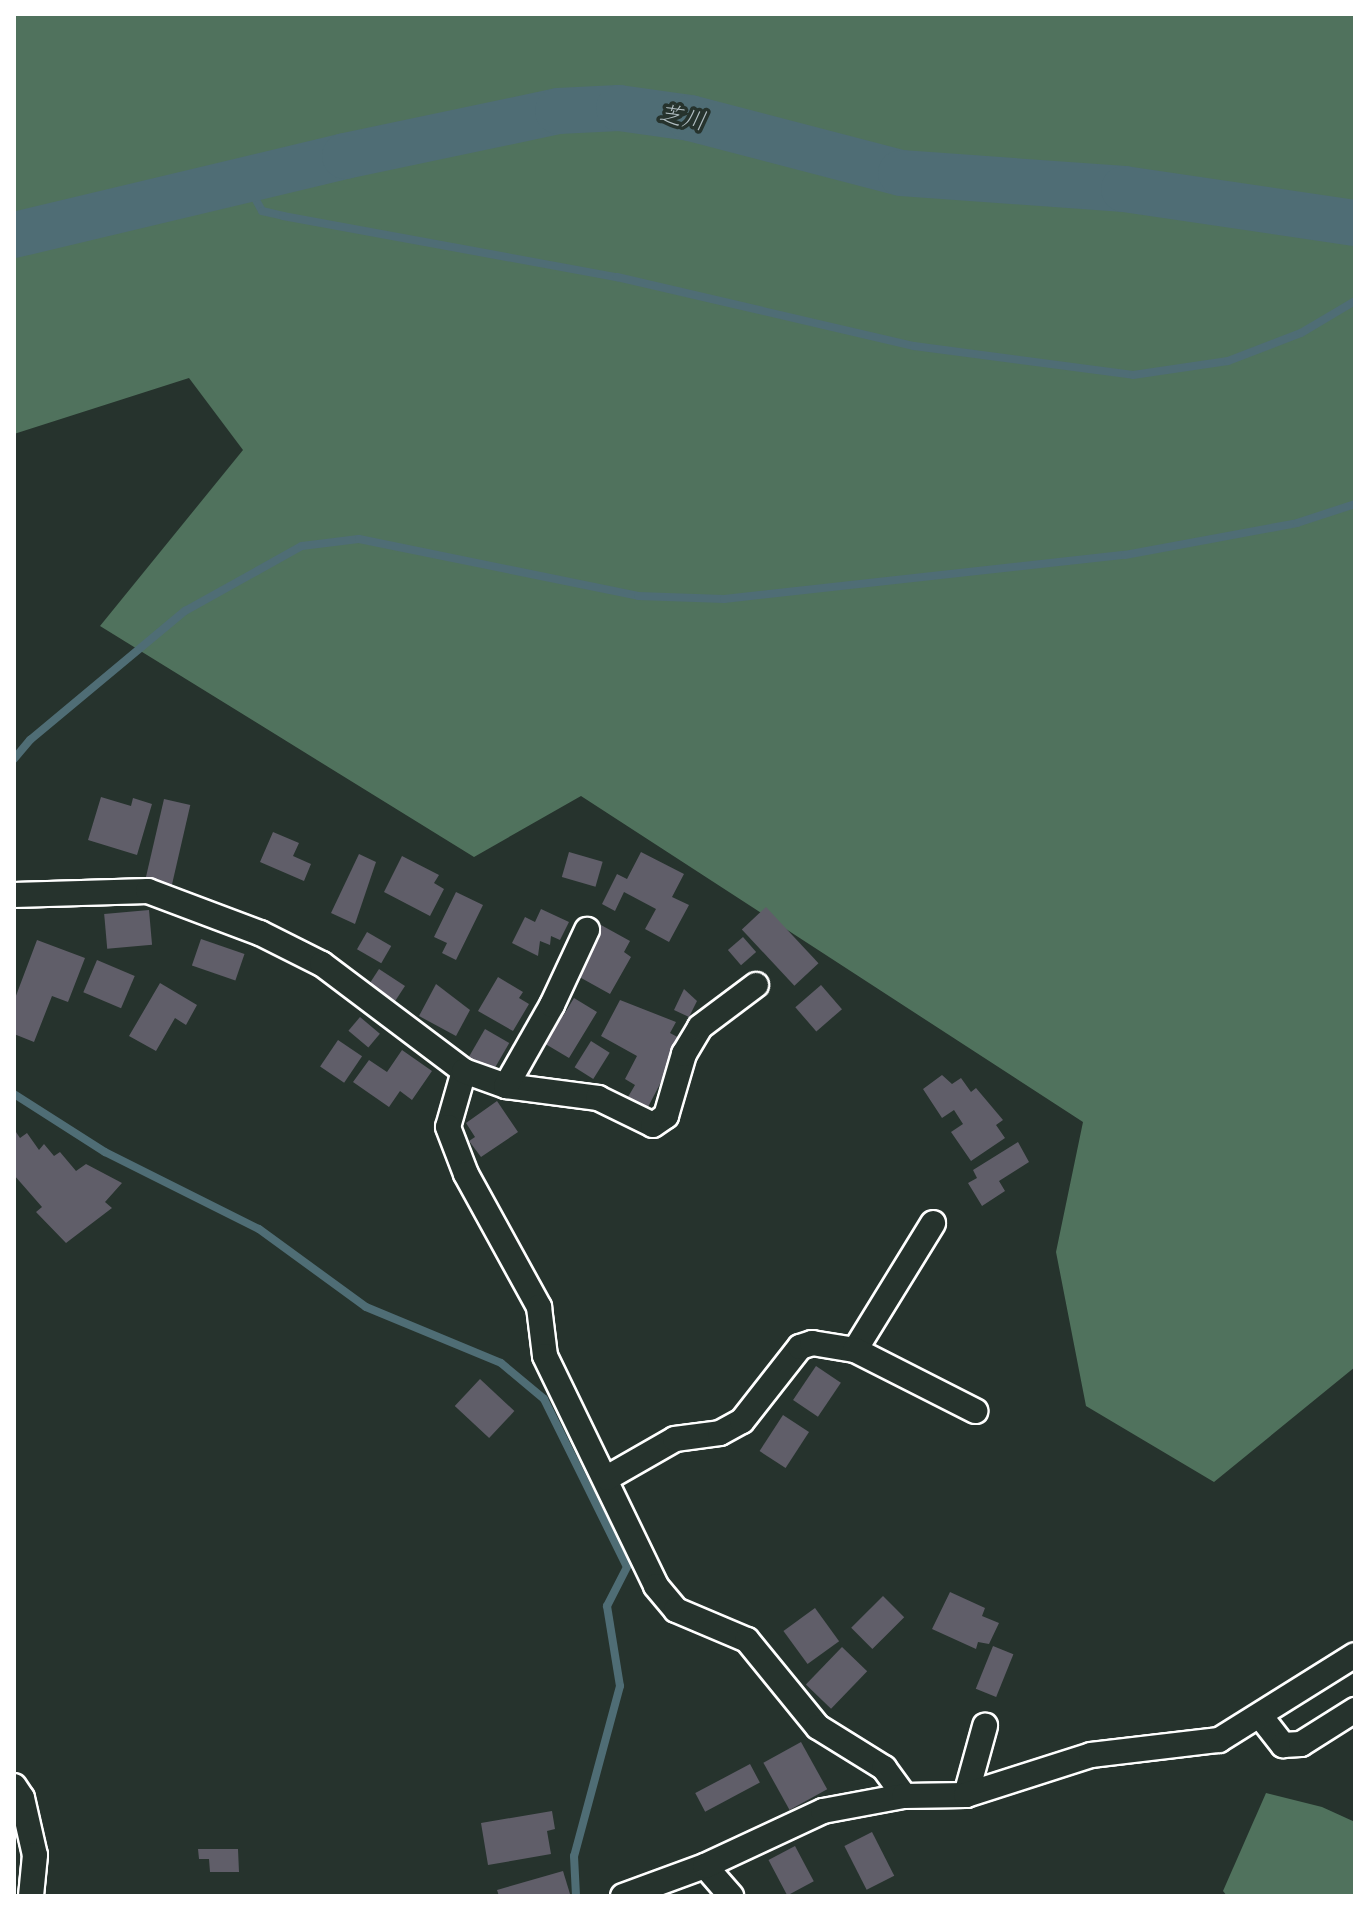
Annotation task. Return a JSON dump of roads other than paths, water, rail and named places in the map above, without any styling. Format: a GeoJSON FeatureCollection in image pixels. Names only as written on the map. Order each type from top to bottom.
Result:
{"type":"FeatureCollection","features":[{"type":"Feature","properties":{"kind":"street"},"geometry":{"type":"LineString","coordinates":[[14,895],[148,891],[260,933],[322,964],[464,1071],[506,1086],[598,1098],[653,1125],[666,1116],[684,1054],[700,1027],[756,985]]}},
{"type":"Feature","properties":{"kind":"street"},"geometry":{"type":"LineString","coordinates":[[506,1086],[552,1005],[587,930]]}},
{"type":"Feature","properties":{"kind":"street"},"geometry":{"type":"LineString","coordinates":[[464,1071],[448,1127],[466,1174],[539,1307],[545,1356],[607,1478],[656,1586],[676,1610],[747,1640],[818,1727],[884,1768],[904,1796]]}},
{"type":"Feature","properties":{"kind":"street"},"geometry":{"type":"LineString","coordinates":[[855,1350],[933,1223]]}},
{"type":"Feature","properties":{"kind":"street"},"geometry":{"type":"LineString","coordinates":[[607,1478],[675,1439],[720,1433],[742,1421],[800,1347],[812,1343],[855,1350],[975,1411]]}},
{"type":"Feature","properties":{"kind":"street"},"geometry":{"type":"LineString","coordinates":[[623,1896],[705,1866],[823,1811],[904,1796],[966,1795],[1091,1755],[1219,1740],[1261,1717],[1355,1655]]}},
{"type":"Feature","properties":{"kind":"street"},"geometry":{"type":"LineString","coordinates":[[1261,1717],[1283,1745],[1301,1744],[1355,1710]]}},
{"type":"Feature","properties":{"kind":"street"},"geometry":{"type":"LineString","coordinates":[[966,1795],[985,1726]]}},
{"type":"Feature","properties":{"kind":"street"},"geometry":{"type":"LineString","coordinates":[[14,1786],[22,1798],[35,1855],[31,1896]]}},
{"type":"Feature","properties":{"kind":"street"},"geometry":{"type":"LineString","coordinates":[[705,1866],[731,1896]]}},
{"type":"Feature","properties":{"kind":"waterway","name":"芝川"},"geometry":{"type":"LineString","coordinates":[[14,235],[345,156],[558,111],[619,108],[690,118],[901,173],[1124,189],[1355,223]]}},
{"type":"Feature","properties":{"kind":"waterway"},"geometry":{"type":"LineString","coordinates":[[246,182],[262,211],[283,216],[617,277],[914,346],[1133,375],[1228,361],[1301,333],[1355,301]]}},
{"type":"Feature","properties":{"kind":"waterway"},"geometry":{"type":"LineString","coordinates":[[14,759],[30,740],[185,611],[302,546],[359,539],[638,596],[724,599],[1125,555],[1297,523],[1355,504]]}},
{"type":"Feature","properties":{"kind":"waterway"},"geometry":{"type":"LineString","coordinates":[[14,1094],[105,1152],[259,1229],[366,1307],[501,1363],[544,1399],[627,1567],[607,1606],[620,1686],[574,1856],[576,1896]]}}]}
